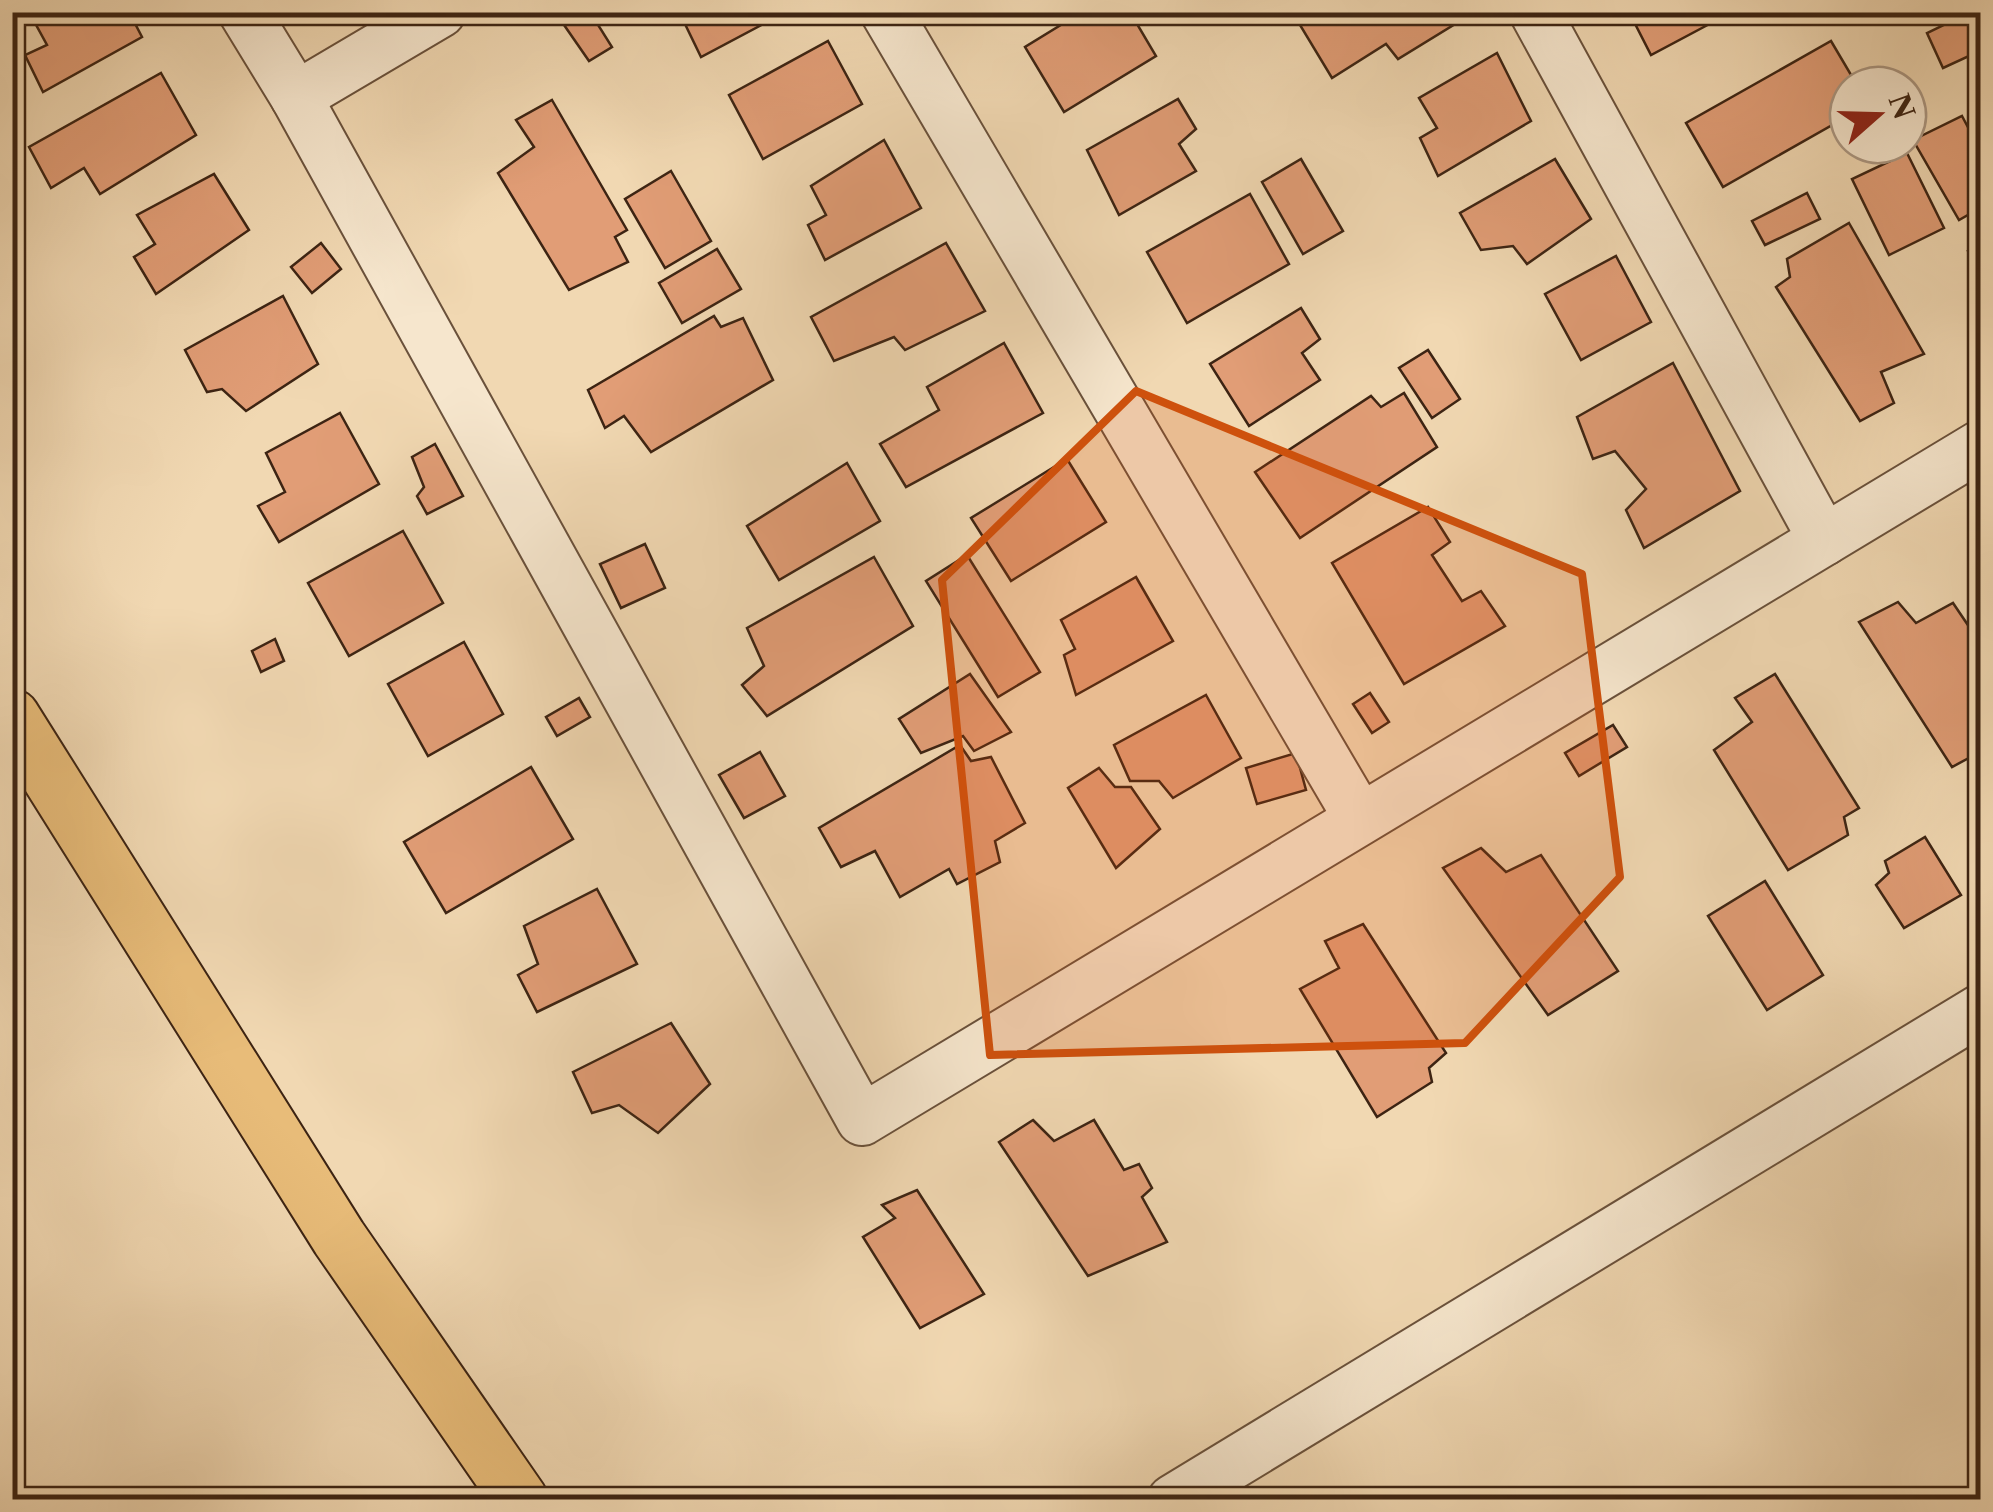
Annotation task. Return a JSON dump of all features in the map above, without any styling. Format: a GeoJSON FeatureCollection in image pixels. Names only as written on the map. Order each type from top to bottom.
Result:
{"type":"FeatureCollection","features":[{"type":"Feature","properties":{"kind":"main road"},"geometry":{"type":"LineString","coordinates":[[12,717],[339,1238],[520,1500]]}},
{"type":"Feature","properties":{"kind":"street"},"geometry":{"type":"LineString","coordinates":[[244,12],[296,96],[862,1120],[1980,446]]}},
{"type":"Feature","properties":{"kind":"street"},"geometry":{"type":"LineString","coordinates":[[296,96],[440,12]]}},
{"type":"Feature","properties":{"kind":"street"},"geometry":{"type":"LineString","coordinates":[[886,12],[1360,818]]}},
{"type":"Feature","properties":{"kind":"street"},"geometry":{"type":"LineString","coordinates":[[1535,12],[1824,540]]}},
{"type":"Feature","properties":{"kind":"street"},"geometry":{"type":"LineString","coordinates":[[1173,1500],[1980,1010]]}},
{"type":"Feature","properties":{"kind":"highlighted area"},"geometry":{"type":"Polygon","coordinates":[[[1136,391],[1582,574],[1620,877],[1465,1043],[990,1055],[942,580],[1136,391]]]}},
{"type":"Feature","properties":{"kind":"building"},"geometry":{"type":"Polygon","coordinates":[[[29,12],[129,12],[142,37],[43,92],[25,55],[47,45],[29,12]]]}},
{"type":"Feature","properties":{"kind":"building"},"geometry":{"type":"Polygon","coordinates":[[[577,12],[590,12],[612,47],[589,61],[562,22],[577,12]]]}},
{"type":"Feature","properties":{"kind":"building"},"geometry":{"type":"Polygon","coordinates":[[[700,12],[786,12],[701,57],[684,22],[700,12]]]}},
{"type":"Feature","properties":{"kind":"building"},"geometry":{"type":"Polygon","coordinates":[[[1082,12],[1130,12],[1156,56],[1064,112],[1025,47],[1082,12]]]}},
{"type":"Feature","properties":{"kind":"building"},"geometry":{"type":"Polygon","coordinates":[[[1323,12],[1473,13],[1398,59],[1386,44],[1332,78],[1300,25],[1323,12]]]}},
{"type":"Feature","properties":{"kind":"building"},"geometry":{"type":"Polygon","coordinates":[[[1629,12],[1732,12],[1651,55],[1629,12]]]}},
{"type":"Feature","properties":{"kind":"building"},"geometry":{"type":"Polygon","coordinates":[[[1941,12],[1980,12],[1980,51],[1943,68],[1927,33],[1946,24],[1941,12]]]}},
{"type":"Feature","properties":{"kind":"building"},"geometry":{"type":"Polygon","coordinates":[[[828,41],[862,104],[763,159],[729,95],[828,41]]]}},
{"type":"Feature","properties":{"kind":"building"},"geometry":{"type":"Polygon","coordinates":[[[1831,41],[1845,65],[1828,65],[1828,127],[1723,187],[1686,123],[1831,41]]]}},
{"type":"Feature","properties":{"kind":"building"},"geometry":{"type":"Polygon","coordinates":[[[1497,53],[1531,121],[1438,176],[1420,138],[1437,128],[1419,98],[1497,53]]]}},
{"type":"Feature","properties":{"kind":"building"},"geometry":{"type":"Polygon","coordinates":[[[161,73],[196,135],[100,194],[84,168],[51,188],[29,147],[161,73]]]}},
{"type":"Feature","properties":{"kind":"building"},"geometry":{"type":"Polygon","coordinates":[[[1178,99],[1196,129],[1179,144],[1196,171],[1119,215],[1087,150],[1178,99]]]}},
{"type":"Feature","properties":{"kind":"building"},"geometry":{"type":"Polygon","coordinates":[[[552,100],[627,230],[615,237],[628,262],[569,290],[498,173],[534,147],[516,120],[552,100]]]}},
{"type":"Feature","properties":{"kind":"building"},"geometry":{"type":"Polygon","coordinates":[[[1962,116],[1980,150],[1980,208],[1959,220],[1927,165],[1928,133],[1962,116]]]}},
{"type":"Feature","properties":{"kind":"building"},"geometry":{"type":"Polygon","coordinates":[[[884,140],[921,208],[825,260],[808,225],[826,215],[811,186],[884,140]]]}},
{"type":"Feature","properties":{"kind":"building"},"geometry":{"type":"Polygon","coordinates":[[[1301,159],[1343,231],[1303,254],[1262,182],[1301,159]]]}},
{"type":"Feature","properties":{"kind":"building"},"geometry":{"type":"Polygon","coordinates":[[[1555,159],[1591,219],[1527,264],[1513,246],[1481,250],[1460,213],[1555,159]]]}},
{"type":"Feature","properties":{"kind":"building"},"geometry":{"type":"Polygon","coordinates":[[[1882,165],[1913,165],[1944,228],[1889,255],[1852,179],[1882,165]]]}},
{"type":"Feature","properties":{"kind":"building"},"geometry":{"type":"Polygon","coordinates":[[[671,171],[711,241],[665,268],[625,199],[671,171]]]}},
{"type":"Feature","properties":{"kind":"building"},"geometry":{"type":"Polygon","coordinates":[[[214,174],[249,230],[156,294],[134,257],[155,244],[137,215],[214,174]]]}},
{"type":"Feature","properties":{"kind":"building"},"geometry":{"type":"Polygon","coordinates":[[[1807,193],[1820,219],[1765,245],[1752,221],[1807,193]]]}},
{"type":"Feature","properties":{"kind":"building"},"geometry":{"type":"Polygon","coordinates":[[[1250,194],[1289,264],[1187,323],[1147,252],[1250,194]]]}},
{"type":"Feature","properties":{"kind":"building"},"geometry":{"type":"Polygon","coordinates":[[[1849,223],[1924,354],[1881,372],[1894,403],[1860,421],[1776,287],[1790,277],[1787,259],[1849,223]]]}},
{"type":"Feature","properties":{"kind":"building"},"geometry":{"type":"Polygon","coordinates":[[[321,243],[341,269],[312,293],[291,267],[321,243]]]}},
{"type":"Feature","properties":{"kind":"building"},"geometry":{"type":"Polygon","coordinates":[[[946,243],[985,311],[905,350],[894,337],[834,361],[811,317],[946,243]]]}},
{"type":"Feature","properties":{"kind":"building"},"geometry":{"type":"Polygon","coordinates":[[[1980,243],[1980,272],[1968,251],[1980,243]]]}},
{"type":"Feature","properties":{"kind":"building"},"geometry":{"type":"Polygon","coordinates":[[[717,249],[741,289],[682,323],[659,283],[717,249]]]}},
{"type":"Feature","properties":{"kind":"building"},"geometry":{"type":"Polygon","coordinates":[[[1616,256],[1651,322],[1581,360],[1545,294],[1616,256]]]}},
{"type":"Feature","properties":{"kind":"building"},"geometry":{"type":"Polygon","coordinates":[[[283,296],[318,364],[246,411],[222,389],[207,392],[185,350],[283,296]]]}},
{"type":"Feature","properties":{"kind":"building"},"geometry":{"type":"Polygon","coordinates":[[[1301,308],[1320,339],[1302,353],[1320,380],[1249,426],[1210,364],[1301,308]]]}},
{"type":"Feature","properties":{"kind":"building"},"geometry":{"type":"Polygon","coordinates":[[[714,316],[721,327],[743,318],[773,380],[651,452],[624,416],[605,428],[588,390],[714,316]]]}},
{"type":"Feature","properties":{"kind":"building"},"geometry":{"type":"Polygon","coordinates":[[[1004,343],[1043,413],[906,487],[880,444],[939,410],[927,387],[1004,343]]]}},
{"type":"Feature","properties":{"kind":"building"},"geometry":{"type":"Polygon","coordinates":[[[1428,350],[1460,399],[1432,418],[1399,368],[1428,350]]]}},
{"type":"Feature","properties":{"kind":"building"},"geometry":{"type":"Polygon","coordinates":[[[1673,363],[1740,491],[1644,548],[1626,510],[1646,489],[1615,451],[1593,459],[1577,417],[1673,363]]]}},
{"type":"Feature","properties":{"kind":"building"},"geometry":{"type":"Polygon","coordinates":[[[1404,393],[1437,447],[1300,538],[1255,472],[1371,396],[1381,407],[1404,393]]]}},
{"type":"Feature","properties":{"kind":"building"},"geometry":{"type":"Polygon","coordinates":[[[340,413],[379,484],[279,542],[258,506],[285,492],[266,453],[340,413]]]}},
{"type":"Feature","properties":{"kind":"building"},"geometry":{"type":"Polygon","coordinates":[[[435,444],[463,496],[427,514],[417,496],[424,487],[412,457],[435,444]]]}},
{"type":"Feature","properties":{"kind":"building"},"geometry":{"type":"Polygon","coordinates":[[[1067,459],[1106,522],[1011,581],[971,518],[1067,459]]]}},
{"type":"Feature","properties":{"kind":"building"},"geometry":{"type":"Polygon","coordinates":[[[847,463],[880,521],[779,580],[747,526],[847,463]]]}},
{"type":"Feature","properties":{"kind":"building"},"geometry":{"type":"Polygon","coordinates":[[[1980,496],[1980,520],[1970,502],[1980,496]]]}},
{"type":"Feature","properties":{"kind":"building"},"geometry":{"type":"Polygon","coordinates":[[[1428,507],[1450,542],[1432,555],[1462,601],[1481,591],[1505,626],[1404,684],[1332,563],[1428,507]]]}},
{"type":"Feature","properties":{"kind":"building"},"geometry":{"type":"Polygon","coordinates":[[[403,531],[443,603],[349,656],[308,583],[403,531]]]}},
{"type":"Feature","properties":{"kind":"building"},"geometry":{"type":"Polygon","coordinates":[[[645,544],[665,588],[621,608],[600,564],[645,544]]]}},
{"type":"Feature","properties":{"kind":"building"},"geometry":{"type":"Polygon","coordinates":[[[967,555],[1040,672],[998,697],[926,581],[967,555]]]}},
{"type":"Feature","properties":{"kind":"building"},"geometry":{"type":"Polygon","coordinates":[[[874,557],[913,626],[767,716],[742,685],[764,666],[747,628],[874,557]]]}},
{"type":"Feature","properties":{"kind":"building"},"geometry":{"type":"Polygon","coordinates":[[[1136,577],[1173,641],[1076,695],[1064,655],[1075,649],[1061,620],[1136,577]]]}},
{"type":"Feature","properties":{"kind":"building"},"geometry":{"type":"Polygon","coordinates":[[[1898,602],[1916,623],[1953,603],[1980,643],[1980,752],[1952,767],[1859,622],[1898,602]]]}},
{"type":"Feature","properties":{"kind":"building"},"geometry":{"type":"Polygon","coordinates":[[[275,639],[284,661],[261,672],[252,651],[275,639]]]}},
{"type":"Feature","properties":{"kind":"building"},"geometry":{"type":"Polygon","coordinates":[[[464,642],[503,714],[428,756],[388,684],[464,642]]]}},
{"type":"Feature","properties":{"kind":"building"},"geometry":{"type":"Polygon","coordinates":[[[970,674],[1011,732],[974,751],[963,736],[921,753],[899,719],[970,674]]]}},
{"type":"Feature","properties":{"kind":"building"},"geometry":{"type":"Polygon","coordinates":[[[1775,674],[1859,808],[1844,817],[1848,835],[1788,870],[1714,750],[1752,722],[1735,698],[1775,674]]]}},
{"type":"Feature","properties":{"kind":"building"},"geometry":{"type":"Polygon","coordinates":[[[1370,693],[1389,722],[1372,733],[1353,704],[1370,693]]]}},
{"type":"Feature","properties":{"kind":"building"},"geometry":{"type":"Polygon","coordinates":[[[1206,695],[1241,758],[1173,798],[1159,781],[1130,781],[1114,745],[1206,695]]]}},
{"type":"Feature","properties":{"kind":"building"},"geometry":{"type":"Polygon","coordinates":[[[579,698],[590,717],[557,736],[546,717],[579,698]]]}},
{"type":"Feature","properties":{"kind":"building"},"geometry":{"type":"Polygon","coordinates":[[[1613,725],[1627,747],[1579,776],[1565,753],[1613,725]]]}},
{"type":"Feature","properties":{"kind":"building"},"geometry":{"type":"Polygon","coordinates":[[[960,745],[971,761],[991,757],[1025,823],[995,841],[1000,862],[957,884],[949,869],[900,897],[875,851],[841,867],[819,828],[960,745]]]}},
{"type":"Feature","properties":{"kind":"building"},"geometry":{"type":"Polygon","coordinates":[[[760,752],[785,796],[744,818],[719,775],[760,752]]]}},
{"type":"Feature","properties":{"kind":"building"},"geometry":{"type":"Polygon","coordinates":[[[1296,753],[1306,790],[1257,804],[1246,768],[1296,753]]]}},
{"type":"Feature","properties":{"kind":"building"},"geometry":{"type":"Polygon","coordinates":[[[531,767],[573,839],[446,913],[404,842],[531,767]]]}},
{"type":"Feature","properties":{"kind":"building"},"geometry":{"type":"Polygon","coordinates":[[[1099,768],[1115,787],[1131,787],[1160,829],[1116,868],[1068,788],[1099,768]]]}},
{"type":"Feature","properties":{"kind":"building"},"geometry":{"type":"Polygon","coordinates":[[[1925,837],[1961,895],[1904,928],[1876,885],[1889,873],[1885,861],[1925,837]]]}},
{"type":"Feature","properties":{"kind":"building"},"geometry":{"type":"Polygon","coordinates":[[[1481,848],[1506,872],[1541,855],[1618,971],[1548,1015],[1443,868],[1481,848]]]}},
{"type":"Feature","properties":{"kind":"building"},"geometry":{"type":"Polygon","coordinates":[[[1765,881],[1823,975],[1767,1010],[1708,916],[1765,881]]]}},
{"type":"Feature","properties":{"kind":"building"},"geometry":{"type":"Polygon","coordinates":[[[597,889],[637,964],[537,1012],[518,975],[538,964],[524,926],[597,889]]]}},
{"type":"Feature","properties":{"kind":"building"},"geometry":{"type":"Polygon","coordinates":[[[1363,924],[1446,1053],[1429,1068],[1432,1082],[1377,1117],[1300,989],[1339,968],[1325,941],[1363,924]]]}},
{"type":"Feature","properties":{"kind":"building"},"geometry":{"type":"Polygon","coordinates":[[[671,1023],[710,1084],[658,1133],[619,1105],[592,1113],[573,1072],[671,1023]]]}},
{"type":"Feature","properties":{"kind":"building"},"geometry":{"type":"Polygon","coordinates":[[[1033,1120],[1054,1141],[1094,1120],[1124,1170],[1139,1164],[1152,1188],[1142,1197],[1167,1242],[1088,1276],[999,1142],[1033,1120]]]}},
{"type":"Feature","properties":{"kind":"building"},"geometry":{"type":"Polygon","coordinates":[[[917,1190],[984,1294],[920,1328],[863,1237],[895,1218],[882,1205],[917,1190]]]}}]}
